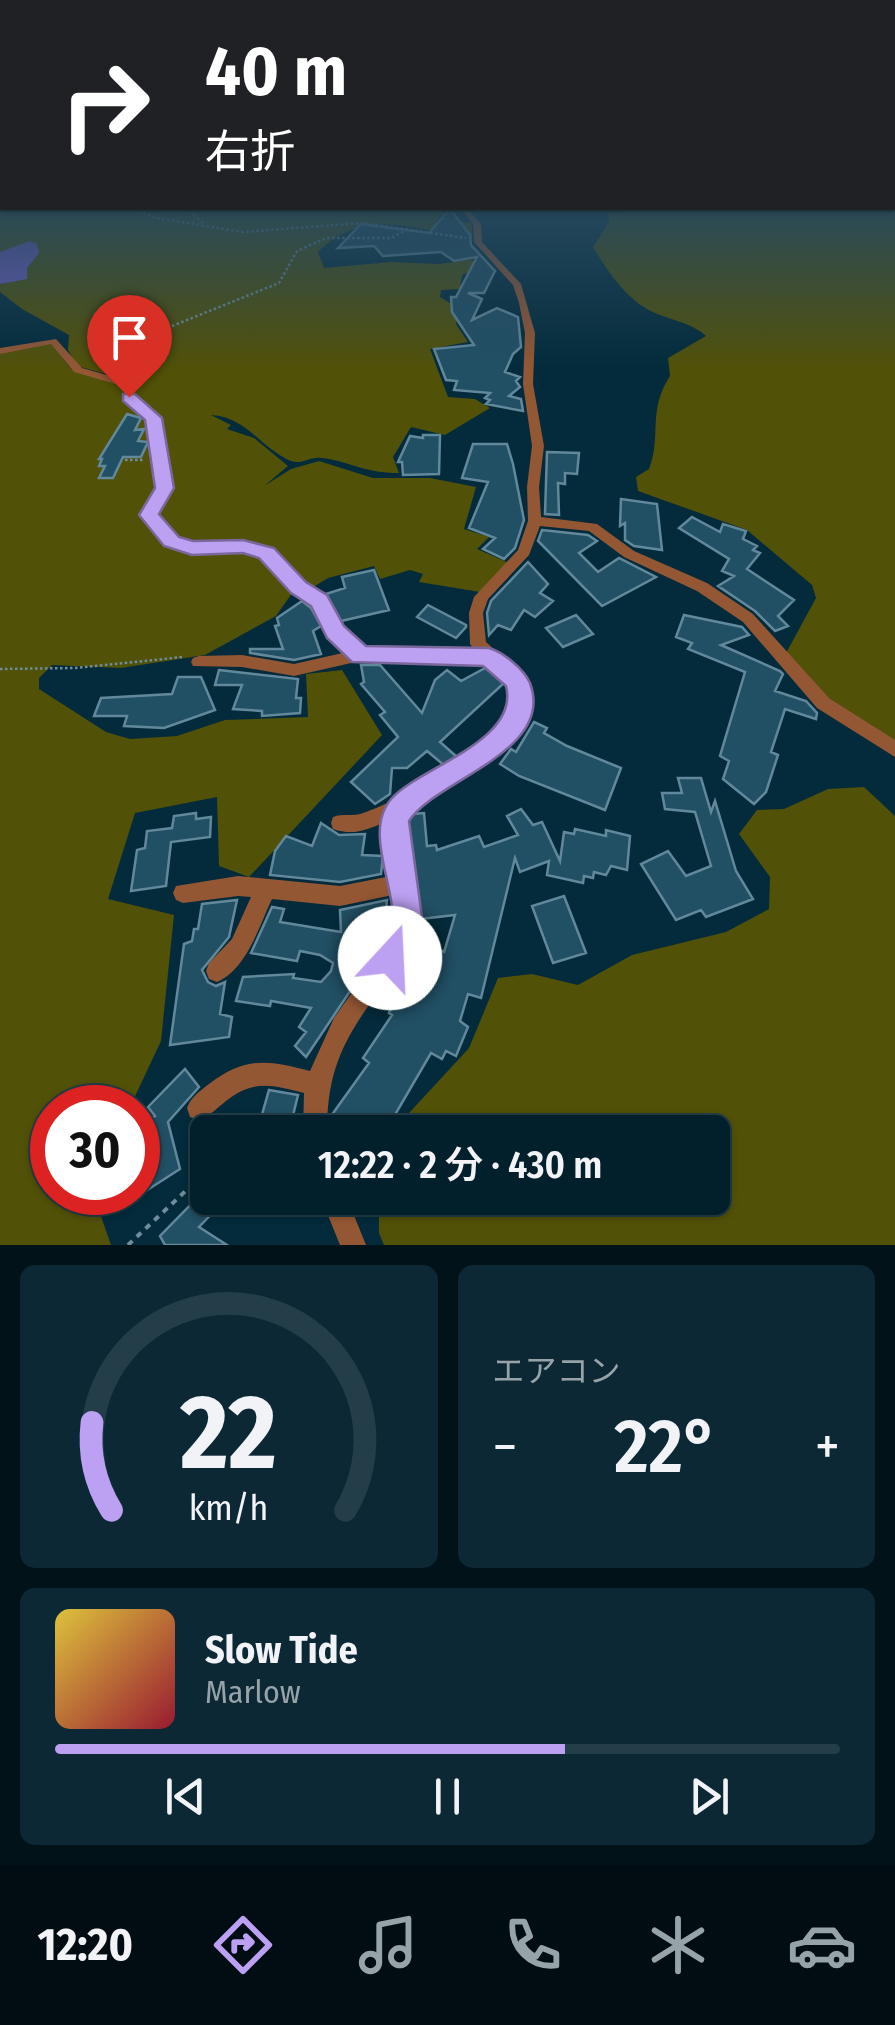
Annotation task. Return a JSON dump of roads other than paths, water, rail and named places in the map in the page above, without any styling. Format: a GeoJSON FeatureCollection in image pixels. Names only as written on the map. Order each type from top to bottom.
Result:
{"type":"FeatureCollection","features":[{"type":"Feature","properties":{"kind":"street"},"geometry":{"type":"LineString","coordinates":[[340,822],[359,824],[403,805],[496,744],[516,716],[521,695],[517,682],[478,644],[476,629],[481,597],[524,552],[535,522],[533,488],[538,446],[528,384],[530,332],[517,284],[489,252]]}},
{"type":"Feature","properties":{"kind":"street"},"geometry":{"type":"LineString","coordinates":[[0,351],[54,340],[78,370],[125,381],[129,397],[153,418],[165,488],[149,515],[172,542],[192,548],[243,546],[266,553],[298,587],[319,601],[336,632],[360,655]]}},
{"type":"Feature","properties":{"kind":"street"},"geometry":{"type":"LineString","coordinates":[[535,522],[592,527],[658,570],[702,588],[748,618],[823,704],[895,749]]}},
{"type":"Feature","properties":{"kind":"street"},"geometry":{"type":"LineString","coordinates":[[199,662],[242,660],[294,670],[360,655],[489,657]]}},
{"type":"Feature","properties":{"kind":"street"},"geometry":{"type":"LineString","coordinates":[[315,1115],[316,1084],[351,1013],[408,932],[394,819],[403,805]]}},
{"type":"Feature","properties":{"kind":"street"},"geometry":{"type":"LineString","coordinates":[[183,894],[238,886],[340,896],[400,884]]}},
{"type":"Feature","properties":{"kind":"street"},"geometry":{"type":"LineString","coordinates":[[217,972],[240,946],[266,889]]}},
{"type":"Feature","properties":{"kind":"street"},"geometry":{"type":"LineString","coordinates":[[199,1108],[233,1079],[249,1071],[316,1084]]}},
{"type":"Feature","properties":{"kind":"street"},"geometry":{"type":"LineString","coordinates":[[341,1215],[352,1245]]}}]}
